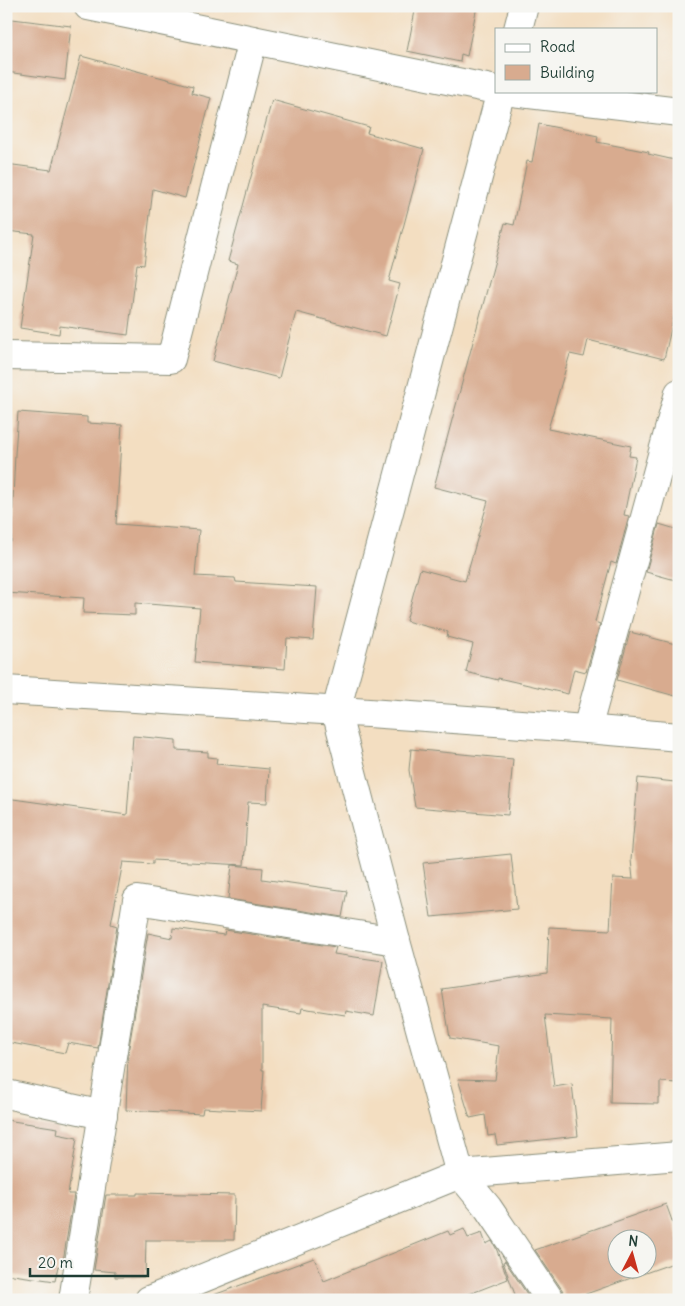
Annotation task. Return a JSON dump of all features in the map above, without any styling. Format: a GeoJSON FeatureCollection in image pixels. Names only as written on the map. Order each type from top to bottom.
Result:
{"type":"FeatureCollection","features":[{"type":"Feature","properties":{"kind":"street"},"geometry":{"type":"LineString","coordinates":[[88,6],[495,90]]}},
{"type":"Feature","properties":{"kind":"street"},"geometry":{"type":"LineString","coordinates":[[518,28],[524,6]]}},
{"type":"Feature","properties":{"kind":"street"},"geometry":{"type":"LineString","coordinates":[[6,356],[171,359],[253,40]]}},
{"type":"Feature","properties":{"kind":"street"},"geometry":{"type":"LineString","coordinates":[[503,92],[336,710],[396,941],[460,1174],[488,1208],[550,1300]]}},
{"type":"Feature","properties":{"kind":"street"},"geometry":{"type":"LineString","coordinates":[[511,92],[679,112]]}},
{"type":"Feature","properties":{"kind":"street"},"geometry":{"type":"LineString","coordinates":[[587,729],[679,394]]}},
{"type":"Feature","properties":{"kind":"street"},"geometry":{"type":"LineString","coordinates":[[6,690],[336,710],[679,737]]}},
{"type":"Feature","properties":{"kind":"street"},"geometry":{"type":"LineString","coordinates":[[74,1300],[137,900],[396,941]]}},
{"type":"Feature","properties":{"kind":"street"},"geometry":{"type":"LineString","coordinates":[[6,1094],[102,1115]]}},
{"type":"Feature","properties":{"kind":"street"},"geometry":{"type":"LineString","coordinates":[[148,1300],[460,1174],[679,1156]]}},
{"type":"Feature","properties":{"kind":"building"},"geometry":{"type":"Polygon","coordinates":[[[416,6],[477,6],[467,56],[461,54],[460,62],[407,51],[416,6]]]}},
{"type":"Feature","properties":{"kind":"building"},"geometry":{"type":"Polygon","coordinates":[[[12,19],[71,26],[65,80],[6,72],[12,19]]]}},
{"type":"Feature","properties":{"kind":"building"},"geometry":{"type":"Polygon","coordinates":[[[81,56],[193,86],[192,93],[211,98],[185,198],[153,189],[144,265],[137,264],[128,335],[60,326],[59,334],[20,328],[34,234],[6,231],[6,164],[51,170],[81,56]]]}},
{"type":"Feature","properties":{"kind":"building"},"geometry":{"type":"Polygon","coordinates":[[[272,100],[369,127],[367,133],[424,149],[389,281],[400,284],[386,336],[296,312],[279,378],[213,361],[238,264],[228,261],[272,100]]]}},
{"type":"Feature","properties":{"kind":"building"},"geometry":{"type":"Polygon","coordinates":[[[539,124],[598,136],[597,142],[649,152],[648,154],[679,161],[679,317],[674,316],[664,359],[588,340],[584,357],[570,354],[548,429],[631,446],[629,456],[636,457],[624,515],[629,516],[616,564],[611,562],[595,622],[600,624],[586,672],[574,669],[568,694],[466,672],[473,644],[447,637],[448,632],[406,621],[420,569],[465,581],[488,501],[434,487],[505,223],[514,225],[527,161],[532,162],[539,124]]]}},
{"type":"Feature","properties":{"kind":"building"},"geometry":{"type":"Polygon","coordinates":[[[18,412],[87,417],[87,423],[122,425],[116,524],[199,530],[195,576],[235,578],[236,582],[317,587],[313,640],[287,638],[285,669],[195,662],[200,608],[135,603],[135,615],[83,613],[84,598],[6,593],[6,542],[11,542],[18,412]]]}},
{"type":"Feature","properties":{"kind":"building"},"geometry":{"type":"Polygon","coordinates":[[[659,524],[679,530],[679,581],[646,572],[659,524]]]}},
{"type":"Feature","properties":{"kind":"building"},"geometry":{"type":"Polygon","coordinates":[[[630,632],[679,645],[679,697],[617,680],[630,632]]]}},
{"type":"Feature","properties":{"kind":"building"},"geometry":{"type":"Polygon","coordinates":[[[133,736],[176,740],[176,750],[208,752],[208,757],[217,758],[216,764],[269,769],[267,803],[248,802],[244,865],[153,860],[153,864],[123,862],[111,924],[117,926],[98,1048],[68,1043],[65,1053],[6,1042],[6,798],[127,815],[133,736]]]}},
{"type":"Feature","properties":{"kind":"building"},"geometry":{"type":"Polygon","coordinates":[[[411,749],[513,759],[508,815],[415,807],[409,770],[411,749]]]}},
{"type":"Feature","properties":{"kind":"building"},"geometry":{"type":"Polygon","coordinates":[[[638,778],[679,783],[679,1083],[660,1082],[658,1104],[610,1103],[612,1019],[545,1015],[554,1087],[572,1084],[578,1136],[497,1145],[495,1135],[488,1136],[485,1115],[470,1118],[458,1079],[495,1080],[499,1046],[450,1038],[442,989],[547,973],[549,927],[610,930],[613,878],[633,879],[631,860],[638,778]]]}},
{"type":"Feature","properties":{"kind":"building"},"geometry":{"type":"Polygon","coordinates":[[[511,854],[517,909],[431,917],[423,863],[511,854]]]}},
{"type":"Feature","properties":{"kind":"building"},"geometry":{"type":"Polygon","coordinates":[[[232,865],[263,868],[262,879],[347,891],[342,917],[228,899],[232,865]]]}},
{"type":"Feature","properties":{"kind":"building"},"geometry":{"type":"Polygon","coordinates":[[[173,928],[224,935],[225,930],[336,947],[334,954],[383,961],[374,1016],[346,1011],[345,1015],[302,1008],[301,1013],[262,1007],[262,1070],[264,1070],[261,1111],[203,1108],[202,1114],[126,1110],[128,1053],[148,933],[172,938],[173,928]]]}},
{"type":"Feature","properties":{"kind":"building"},"geometry":{"type":"Polygon","coordinates":[[[6,1120],[58,1128],[57,1134],[77,1138],[68,1194],[74,1194],[62,1267],[58,1266],[55,1281],[6,1274],[6,1120]]]}},
{"type":"Feature","properties":{"kind":"building"},"geometry":{"type":"Polygon","coordinates":[[[137,1193],[235,1195],[234,1240],[146,1240],[145,1277],[115,1277],[115,1272],[94,1270],[106,1195],[137,1195],[137,1193]]]}},
{"type":"Feature","properties":{"kind":"building"},"geometry":{"type":"Polygon","coordinates":[[[666,1204],[679,1240],[679,1261],[658,1268],[658,1228],[608,1228],[608,1278],[631,1278],[569,1300],[565,1300],[563,1291],[535,1250],[666,1204]]]}},
{"type":"Feature","properties":{"kind":"building"},"geometry":{"type":"Polygon","coordinates":[[[464,1229],[468,1238],[482,1233],[486,1244],[492,1241],[508,1279],[454,1300],[212,1300],[211,1296],[314,1258],[324,1281],[448,1231],[450,1235],[464,1229]]]}},
{"type":"Feature","properties":{"kind":"building"},"geometry":{"type":"Polygon","coordinates":[[[505,1261],[531,1300],[517,1300],[503,1262],[505,1261]]]}}]}
